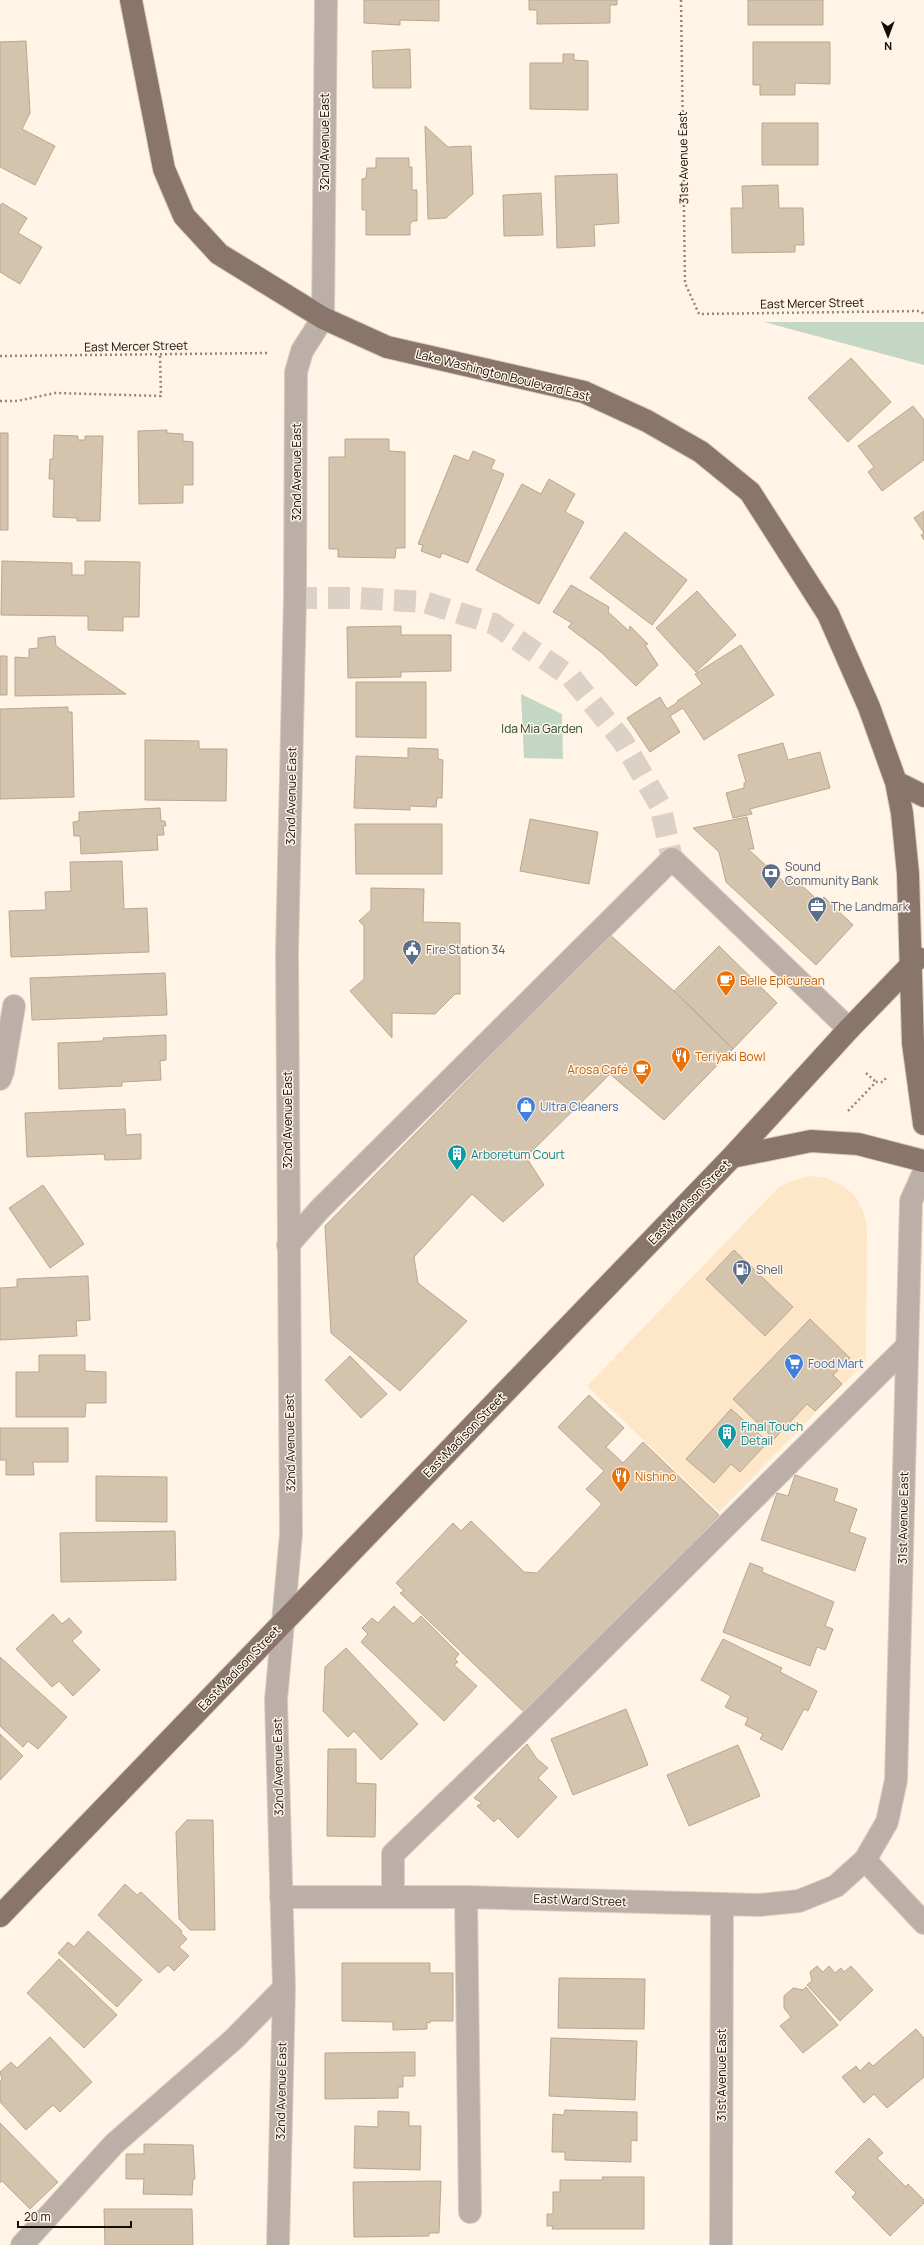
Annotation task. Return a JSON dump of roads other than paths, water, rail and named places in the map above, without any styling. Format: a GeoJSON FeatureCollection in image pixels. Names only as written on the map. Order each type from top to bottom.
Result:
{"type":"FeatureCollection","features":[{"type":"Feature","properties":{"kind":"main road","name":"Lake Washington Boulevard East"},"geometry":{"type":"LineString","coordinates":[[131,0],[164,169],[184,216],[219,254],[323,318],[387,347],[584,392],[647,421],[707,457],[750,492],[828,614],[869,706],[896,782],[902,813],[918,958],[913,1043],[924,1124]]}},
{"type":"Feature","properties":{"kind":"main road"},"geometry":{"type":"LineString","coordinates":[[896,782],[924,796]]}},
{"type":"Feature","properties":{"kind":"main road","name":"East Madison Street"},"geometry":{"type":"LineString","coordinates":[[0,1916],[732,1157],[849,1029],[918,958]]}},
{"type":"Feature","properties":{"kind":"main road"},"geometry":{"type":"LineString","coordinates":[[732,1157],[811,1141],[858,1144],[924,1161]]}},
{"type":"Feature","properties":{"kind":"street","name":"32nd Avenue East"},"geometry":{"type":"LineString","coordinates":[[278,2245],[284,1988],[276,1700],[291,1534],[287,952],[295,606],[296,372],[302,351],[323,318],[326,0]]}},
{"type":"Feature","properties":{"kind":"street"},"geometry":{"type":"LineString","coordinates":[[288,1245],[321,1208],[672,859],[849,1029]]}},
{"type":"Feature","properties":{"kind":"street"},"geometry":{"type":"LineString","coordinates":[[0,1079],[3,1071],[14,1006]]}},
{"type":"Feature","properties":{"kind":"street","name":"31st Avenue East"},"geometry":{"type":"LineString","coordinates":[[865,1860],[887,1822],[896,1780],[911,1201],[924,1172]]}},
{"type":"Feature","properties":{"kind":"street"},"geometry":{"type":"LineString","coordinates":[[393,1896],[393,1854],[521,1731],[907,1346]]}},
{"type":"Feature","properties":{"kind":"street"},"geometry":{"type":"LineString","coordinates":[[865,1860],[924,1923]]}},
{"type":"Feature","properties":{"kind":"street","name":"East Ward Street"},"geometry":{"type":"LineString","coordinates":[[281,1897],[466,1897],[722,1905],[799,1901],[836,1886],[865,1860]]}},
{"type":"Feature","properties":{"kind":"street"},"geometry":{"type":"LineString","coordinates":[[466,1897],[470,2212]]}},
{"type":"Feature","properties":{"kind":"street","name":"31st Avenue East"},"geometry":{"type":"LineString","coordinates":[[721,2245],[722,1905]]}},
{"type":"Feature","properties":{"kind":"street"},"geometry":{"type":"LineString","coordinates":[[22,2245],[114,2144],[234,2039],[284,1988]]}},
{"type":"Feature","properties":{"kind":"tunnel"},"geometry":{"type":"LineString","coordinates":[[295,598],[356,598],[424,602],[494,624],[571,677],[622,740],[660,805],[672,859]]}},
{"type":"Feature","properties":{"kind":"place","name":"Sound Community Bank"},"geometry":{"type":"Point","coordinates":[771,890]}},
{"type":"Feature","properties":{"kind":"place","name":"The Landmark"},"geometry":{"type":"Point","coordinates":[817,923]}},
{"type":"Feature","properties":{"kind":"place","name":"Fire Station 34"},"geometry":{"type":"Point","coordinates":[412,966]}},
{"type":"Feature","properties":{"kind":"place","name":"Belle Epicurean"},"geometry":{"type":"Point","coordinates":[726,997]}},
{"type":"Feature","properties":{"kind":"place","name":"Teriyaki Bowl"},"geometry":{"type":"Point","coordinates":[681,1073]}},
{"type":"Feature","properties":{"kind":"place","name":"Arosa Café"},"geometry":{"type":"Point","coordinates":[642,1086]}},
{"type":"Feature","properties":{"kind":"place","name":"Ultra Cleaners"},"geometry":{"type":"Point","coordinates":[526,1123]}},
{"type":"Feature","properties":{"kind":"place","name":"Arboretum Court"},"geometry":{"type":"Point","coordinates":[457,1171]}},
{"type":"Feature","properties":{"kind":"place","name":"Shell"},"geometry":{"type":"Point","coordinates":[742,1286]}},
{"type":"Feature","properties":{"kind":"place","name":"Food Mart"},"geometry":{"type":"Point","coordinates":[794,1380]}},
{"type":"Feature","properties":{"kind":"place","name":"Final Touch Detail"},"geometry":{"type":"Point","coordinates":[727,1450]}},
{"type":"Feature","properties":{"kind":"place","name":"Nishino"},"geometry":{"type":"Point","coordinates":[621,1493]}},
{"type":"Feature","properties":{"kind":"park label","name":"Ida Mia Garden"},"geometry":{"type":"Point","coordinates":[542,728]}}]}
